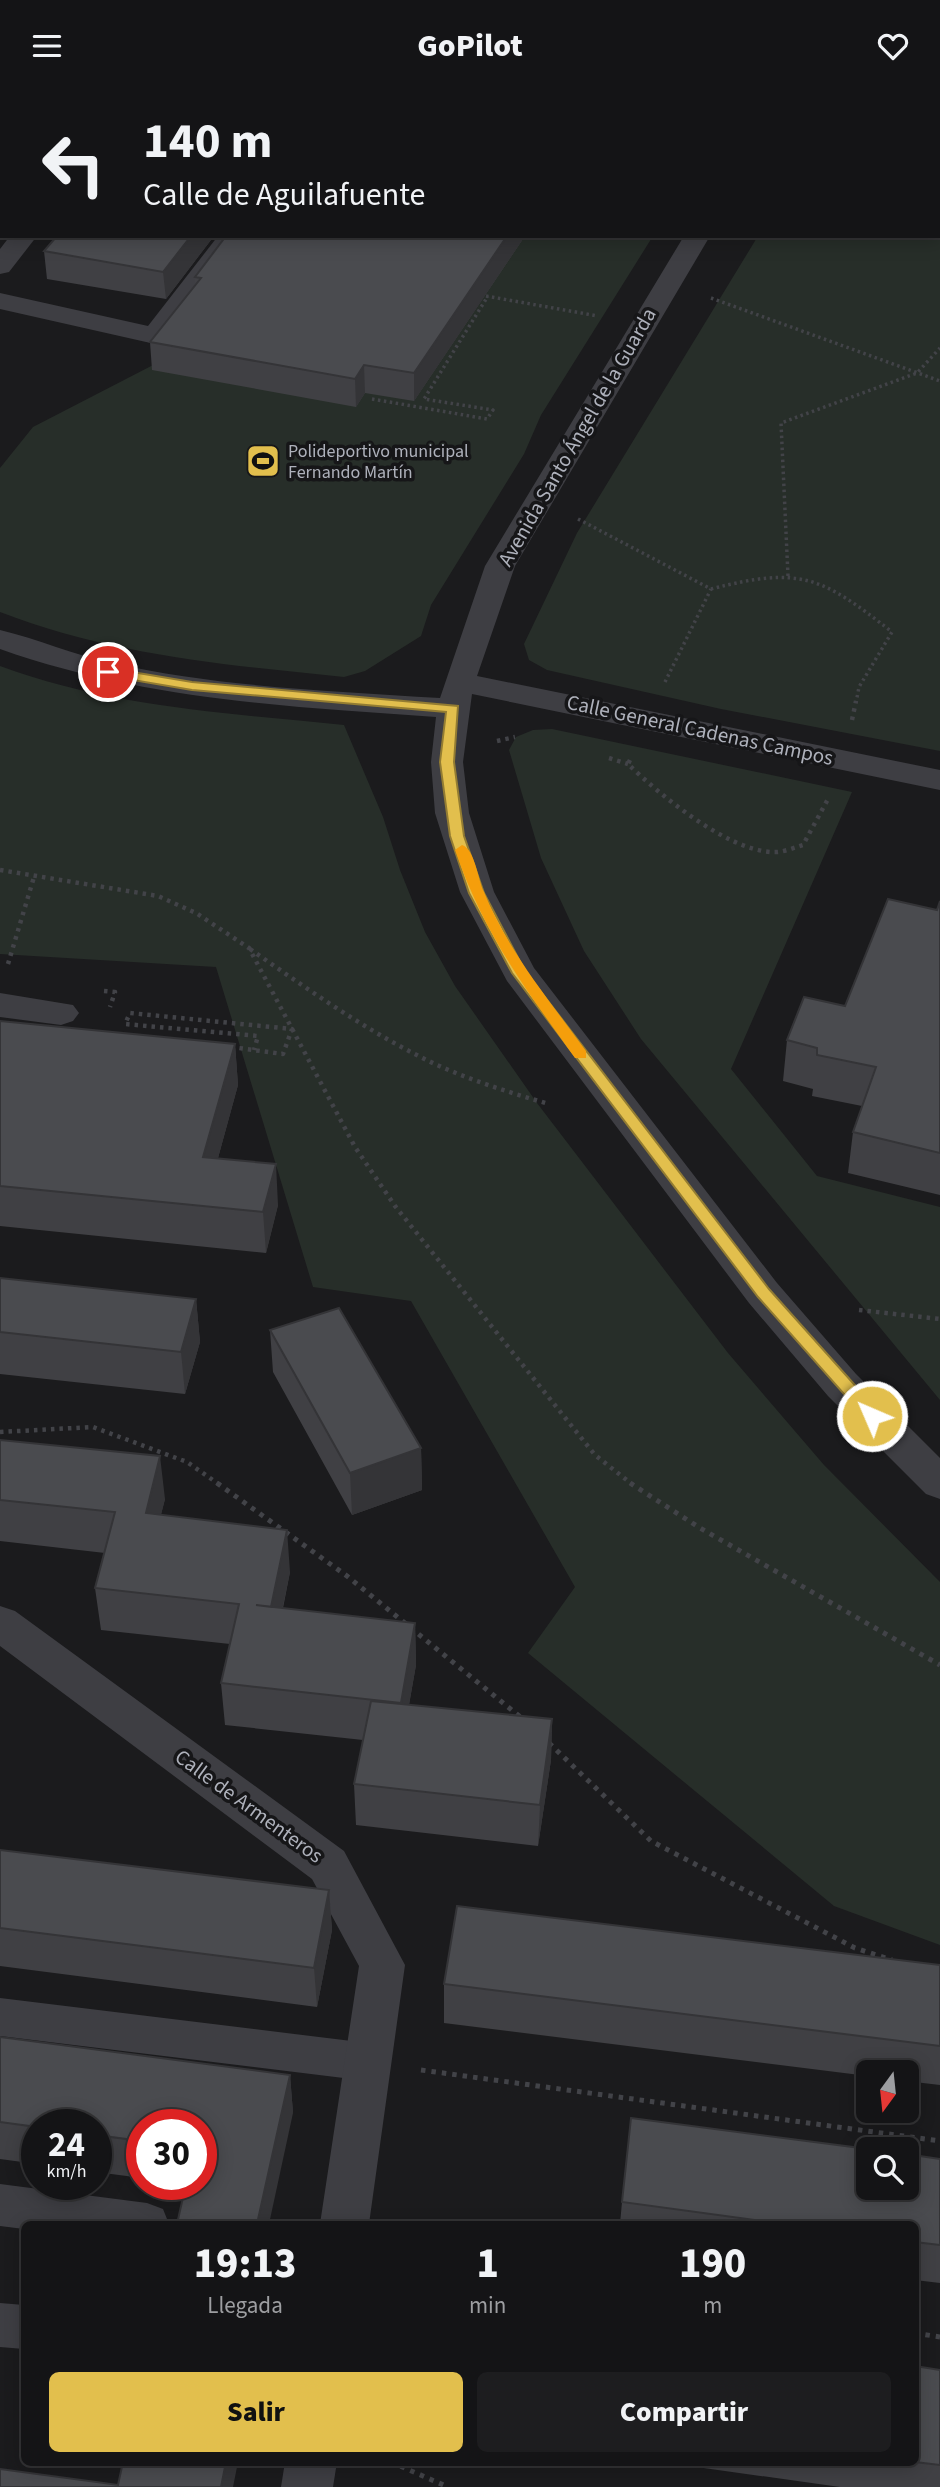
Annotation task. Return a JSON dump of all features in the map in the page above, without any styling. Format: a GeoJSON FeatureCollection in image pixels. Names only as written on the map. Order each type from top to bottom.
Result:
{"type":"FeatureCollection","features":[{"type":"Feature","properties":{"kind":"street"},"geometry":{"type":"LineString","coordinates":[[0,266],[22,238]]}},
{"type":"Feature","properties":{"kind":"street"},"geometry":{"type":"LineString","coordinates":[[0,301],[155,336],[230,238]]}},
{"type":"Feature","properties":{"kind":"street","name":"Avenida Santo Ángel de la Guarda"},"geometry":{"type":"LineString","coordinates":[[697,238],[500,566],[456,696],[447,762],[457,836],[477,893],[519,973],[763,1293],[842,1385],[940,1483]]}},
{"type":"Feature","properties":{"kind":"street","name":"Calle General Cadenas Campos"},"geometry":{"type":"LineString","coordinates":[[0,639],[35,653],[108,672],[192,686],[456,696],[647,719],[940,780]]}},
{"type":"Feature","properties":{"kind":"street"},"geometry":{"type":"LineString","coordinates":[[0,1005],[61,1013]]}},
{"type":"Feature","properties":{"kind":"street","name":"Calle de Armenteros"},"geometry":{"type":"LineString","coordinates":[[0,1623],[328,1865],[383,1965],[345,2221]]}},
{"type":"Feature","properties":{"kind":"street"},"geometry":{"type":"LineString","coordinates":[[307,2487],[310,2466]]}},
{"type":"Feature","properties":{"kind":"lane"},"geometry":{"type":"LineString","coordinates":[[0,2017],[295,2055],[368,2061]]}},
{"type":"Feature","properties":{"kind":"lane"},"geometry":{"type":"LineString","coordinates":[[0,2206],[112,2221]]}},
{"type":"Feature","properties":{"kind":"lane"},"geometry":{"type":"LineString","coordinates":[[0,2325],[21,2327]]}},
{"type":"Feature","properties":{"kind":"path"},"geometry":{"type":"LineString","coordinates":[[668,282],[940,381]]}},
{"type":"Feature","properties":{"kind":"path"},"geometry":{"type":"LineString","coordinates":[[372,399],[487,419],[492,410],[424,399],[487,296],[603,317]]}},
{"type":"Feature","properties":{"kind":"path"},"geometry":{"type":"LineString","coordinates":[[788,576],[781,423],[917,373],[940,348]]}},
{"type":"Feature","properties":{"kind":"path"},"geometry":{"type":"LineString","coordinates":[[539,500],[711,589],[750,580],[788,576],[818,584],[868,613],[892,632],[859,687],[851,725]]}},
{"type":"Feature","properties":{"kind":"path"},"geometry":{"type":"LineString","coordinates":[[711,589],[647,719],[628,764],[652,786],[735,842],[770,853],[803,845],[833,787]]}},
{"type":"Feature","properties":{"kind":"path"},"geometry":{"type":"LineString","coordinates":[[0,870],[130,889],[158,896],[197,913],[361,1024],[424,1059],[492,1087],[549,1104]]}},
{"type":"Feature","properties":{"kind":"path"},"geometry":{"type":"LineString","coordinates":[[6,968],[34,877]]}},
{"type":"Feature","properties":{"kind":"path"},"geometry":{"type":"LineString","coordinates":[[249,948],[355,1147],[395,1206],[595,1455],[626,1481],[700,1528],[940,1665]]}},
{"type":"Feature","properties":{"kind":"path"},"geometry":{"type":"LineString","coordinates":[[102,991],[115,992],[108,1014]]}},
{"type":"Feature","properties":{"kind":"path"},"geometry":{"type":"LineString","coordinates":[[254,1050],[258,1036],[125,1024],[130,1013],[292,1028]]}},
{"type":"Feature","properties":{"kind":"path"},"geometry":{"type":"LineString","coordinates":[[226,1047],[283,1054],[292,1028]]}},
{"type":"Feature","properties":{"kind":"path"},"geometry":{"type":"LineString","coordinates":[[859,1310],[940,1319]]}},
{"type":"Feature","properties":{"kind":"path"},"geometry":{"type":"LineString","coordinates":[[0,1432],[93,1427],[187,1462],[347,1576],[533,1728]]}},
{"type":"Feature","properties":{"kind":"path"},"geometry":{"type":"LineString","coordinates":[[543,1738],[651,1841],[855,1948],[904,1963]]}},
{"type":"Feature","properties":{"kind":"path"},"geometry":{"type":"LineString","coordinates":[[368,2061],[940,2141]]}},
{"type":"Feature","properties":{"kind":"path"},"geometry":{"type":"LineString","coordinates":[[919,2334],[940,2337]]}},
{"type":"Feature","properties":{"kind":"path"},"geometry":{"type":"LineString","coordinates":[[400,2466],[448,2487]]}},
{"type":"Feature","properties":{"kind":"shaded area","name":"Polideportivo municipal Fernando Martín"},"geometry":{"type":"Polygon","coordinates":[[[257,238],[652,238],[541,415],[524,454],[431,605],[421,636],[365,671],[344,677],[169,656],[84,639],[0,612],[0,468],[33,427],[157,363],[257,238]]]}},
{"type":"Feature","properties":{"kind":"shaded area"},"geometry":{"type":"Polygon","coordinates":[[[757,238],[940,238],[940,751],[721,709],[547,670],[529,660],[524,644],[577,533],[757,238]]]}},
{"type":"Feature","properties":{"kind":"shaded area"},"geometry":{"type":"Polygon","coordinates":[[[0,666],[42,680],[127,700],[344,725],[383,817],[400,870],[425,932],[455,986],[537,1103],[728,1353],[824,1465],[940,1582],[940,1945],[834,1906],[528,1653],[575,1587],[411,1301],[313,1287],[216,967],[0,954],[0,666]]]}},
{"type":"Feature","properties":{"kind":"shaded area"},"geometry":{"type":"Polygon","coordinates":[[[552,729],[852,792],[731,1069],[817,1176],[940,1207],[940,1400],[641,1039],[584,951],[541,858],[509,750],[516,737],[533,730],[552,729]]]}},
{"type":"Feature","properties":{"kind":"building"},"geometry":{"type":"Polygon","coordinates":[[[55,238],[189,238],[163,272],[44,251],[55,238]]]}},
{"type":"Feature","properties":{"kind":"building"},"geometry":{"type":"Polygon","coordinates":[[[224,238],[506,238],[414,373],[364,365],[355,379],[150,342],[201,278],[195,277],[224,238]]]}},
{"type":"Feature","properties":{"kind":"building"},"geometry":{"type":"Polygon","coordinates":[[[888,899],[937,910],[940,901],[940,1153],[853,1132],[876,1067],[817,1055],[817,1048],[787,1040],[804,997],[845,1006],[888,899]]]}},
{"type":"Feature","properties":{"kind":"building"},"geometry":{"type":"Polygon","coordinates":[[[0,1021],[235,1044],[203,1157],[276,1164],[263,1212],[0,1186],[0,1021]]]}},
{"type":"Feature","properties":{"kind":"building"},"geometry":{"type":"Polygon","coordinates":[[[0,1278],[196,1299],[181,1352],[0,1332],[0,1278]]]}},
{"type":"Feature","properties":{"kind":"building"},"geometry":{"type":"Polygon","coordinates":[[[339,1308],[421,1448],[350,1473],[270,1330],[339,1308]]]}},
{"type":"Feature","properties":{"kind":"building"},"geometry":{"type":"Polygon","coordinates":[[[0,1440],[160,1456],[146,1513],[287,1530],[271,1607],[415,1623],[401,1703],[221,1683],[239,1604],[95,1588],[115,1512],[0,1500],[0,1440]]]}},
{"type":"Feature","properties":{"kind":"building"},"geometry":{"type":"Polygon","coordinates":[[[371,1701],[552,1719],[540,1805],[354,1784],[371,1701]]]}},
{"type":"Feature","properties":{"kind":"building"},"geometry":{"type":"Polygon","coordinates":[[[0,1850],[329,1890],[314,1968],[0,1928],[0,1850]]]}},
{"type":"Feature","properties":{"kind":"building"},"geometry":{"type":"Polygon","coordinates":[[[457,1906],[940,1965],[940,2046],[444,1984],[457,1906]]]}},
{"type":"Feature","properties":{"kind":"building"},"geometry":{"type":"Polygon","coordinates":[[[0,2037],[290,2075],[258,2221],[178,2221],[182,2200],[217,2200],[217,2109],[126,2109],[126,2139],[112,2137],[112,2109],[21,2109],[21,2125],[0,2122],[0,2037]]]}},
{"type":"Feature","properties":{"kind":"building"},"geometry":{"type":"Polygon","coordinates":[[[631,2118],[856,2147],[856,2200],[919,2200],[919,2156],[940,2159],[940,2245],[919,2242],[919,2221],[763,2221],[622,2202],[631,2118]]]}},
{"type":"Feature","properties":{"kind":"building"},"geometry":{"type":"Polygon","coordinates":[[[919,2367],[940,2370],[940,2465],[919,2462],[919,2367]]]}},
{"type":"Feature","properties":{"kind":"building"},"geometry":{"type":"Polygon","coordinates":[[[122,2466],[225,2466],[221,2487],[0,2487],[0,2469],[118,2485],[122,2466]]]}},
{"type":"Feature","properties":{"kind":"slow traffic"},"geometry":{"type":"LineString","coordinates":[[462,850],[477,893],[507,953],[581,1055]]}},
{"type":"Feature","properties":{"kind":"place","name":"Polideportivo municipal Fernando Martín"},"geometry":{"type":"Point","coordinates":[263,461]}},
{"type":"Feature","properties":{"kind":"route"},"geometry":{"type":"LineString","coordinates":[[108,672],[192,686],[453,709],[447,743],[447,762],[457,836],[477,893],[519,973],[763,1293],[872,1416]]}}]}
